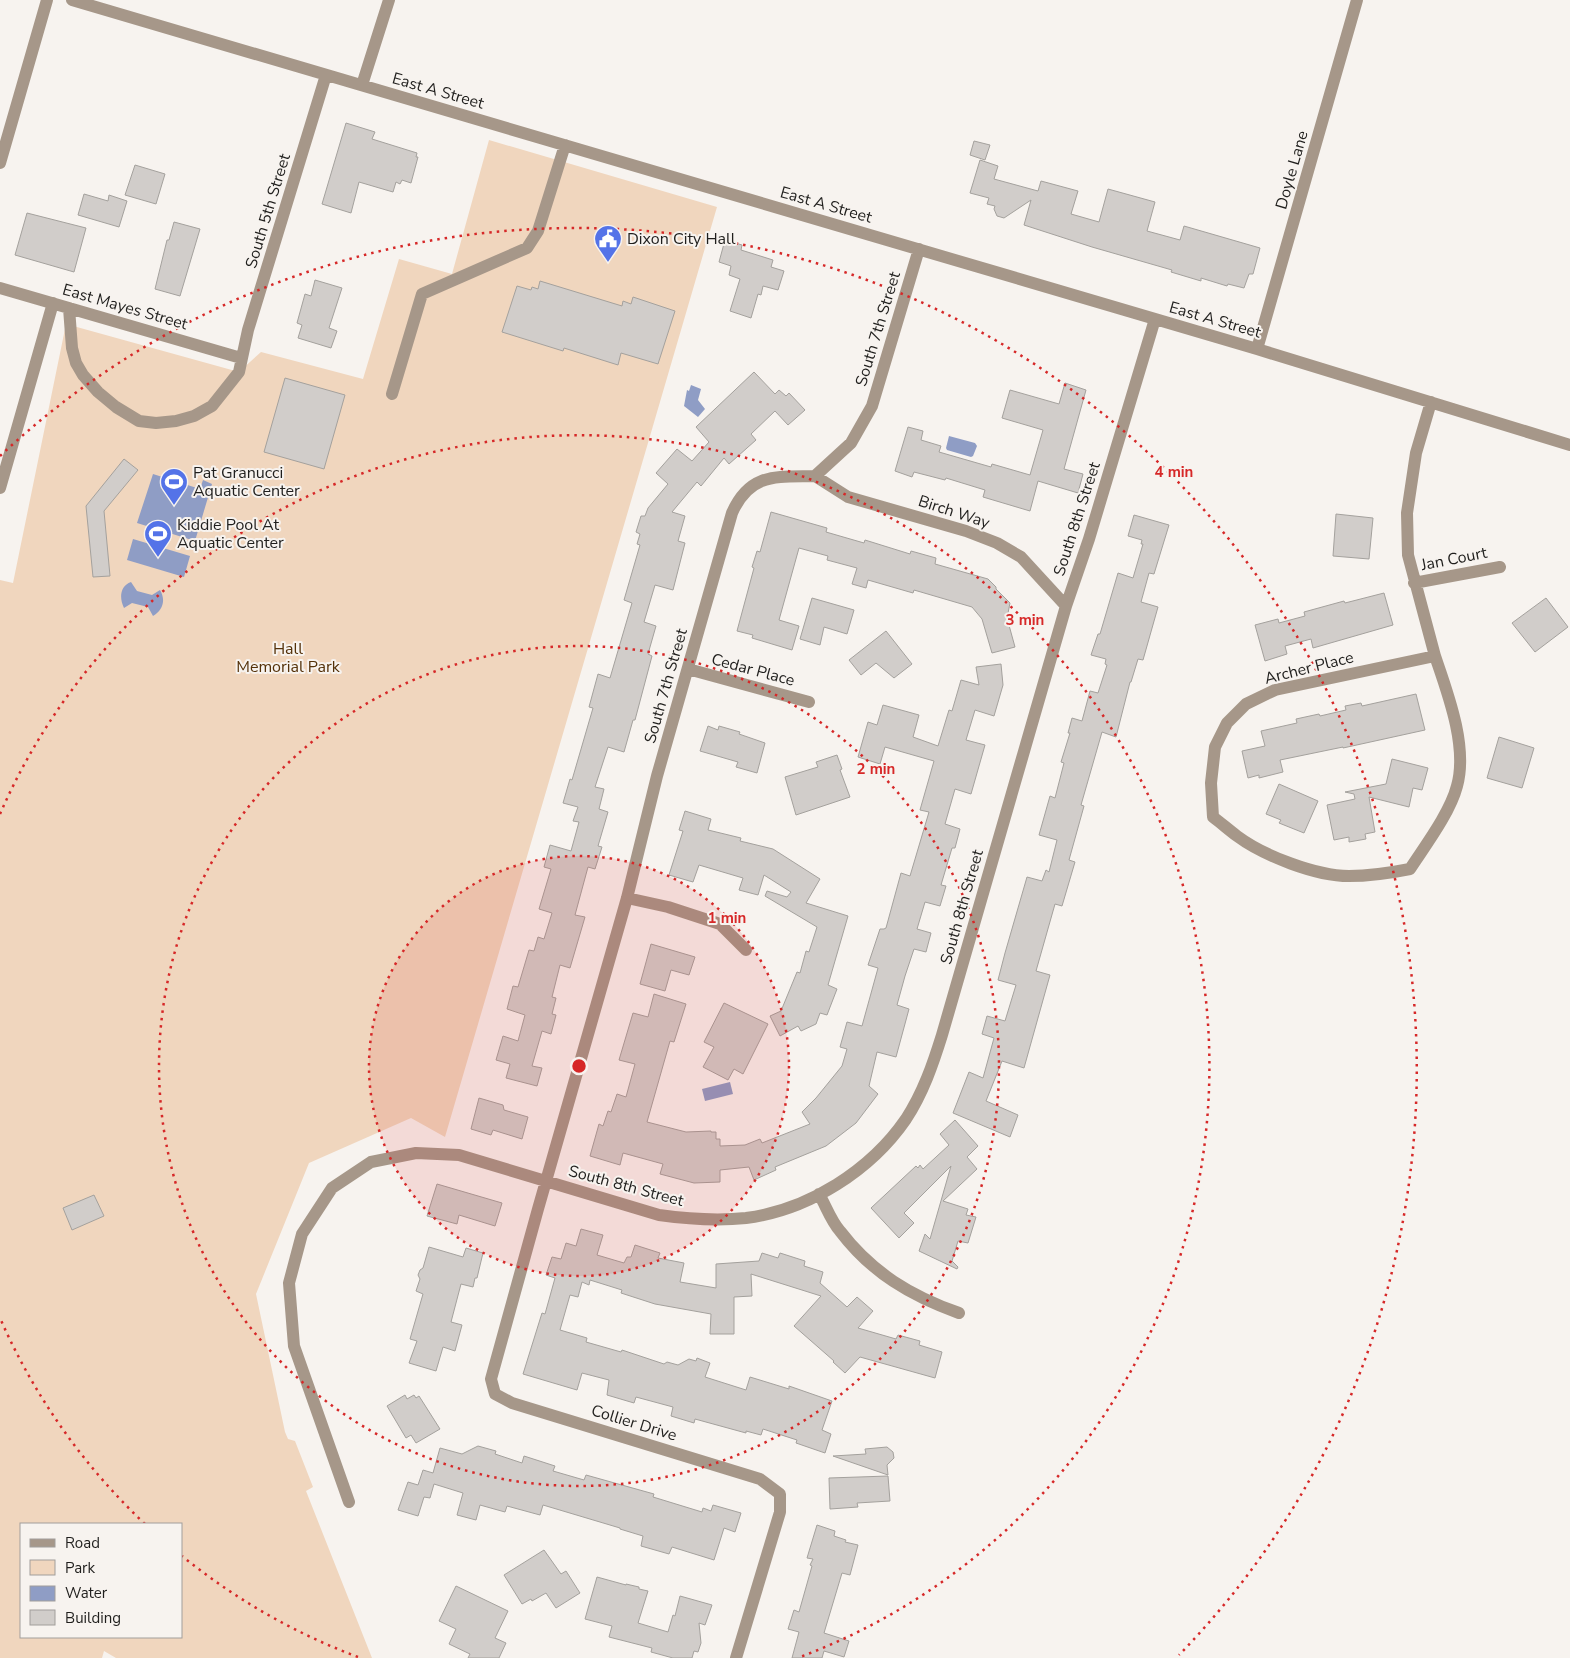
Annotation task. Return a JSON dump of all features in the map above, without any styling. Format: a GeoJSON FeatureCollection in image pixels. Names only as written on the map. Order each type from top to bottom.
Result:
{"type":"FeatureCollection","features":[{"type":"Feature","properties":{"kind":"street"},"geometry":{"type":"LineString","coordinates":[[0,163],[5,130],[47,0]]}},
{"type":"Feature","properties":{"kind":"street","name":"East A Street"},"geometry":{"type":"LineString","coordinates":[[72,0],[1257,349],[1570,444]]}},
{"type":"Feature","properties":{"kind":"street"},"geometry":{"type":"LineString","coordinates":[[362,85],[389,0]]}},
{"type":"Feature","properties":{"kind":"street","name":"Doyle Lane"},"geometry":{"type":"LineString","coordinates":[[1257,349],[1357,0]]}},
{"type":"Feature","properties":{"kind":"street","name":"South 5th Street"},"geometry":{"type":"LineString","coordinates":[[69,308],[72,348],[76,363],[83,375],[98,392],[116,407],[139,421],[156,423],[176,421],[194,416],[212,406],[239,372],[241,358],[326,75]]}},
{"type":"Feature","properties":{"kind":"street"},"geometry":{"type":"LineString","coordinates":[[392,394],[422,294],[527,248],[538,231],[565,145]]}},
{"type":"Feature","properties":{"kind":"street","name":"South 7th Street"},"geometry":{"type":"LineString","coordinates":[[538,1209],[627,898],[657,776],[732,513],[738,499],[748,488],[759,482],[777,477],[815,476],[851,443],[872,406],[919,249]]}},
{"type":"Feature","properties":{"kind":"street","name":"East Mayes Street"},"geometry":{"type":"LineString","coordinates":[[0,288],[241,358]]}},
{"type":"Feature","properties":{"kind":"street"},"geometry":{"type":"LineString","coordinates":[[0,488],[53,303]]}},
{"type":"Feature","properties":{"kind":"street","name":"South 8th Street"},"geometry":{"type":"LineString","coordinates":[[349,1502],[294,1346],[289,1283],[302,1234],[332,1188],[371,1162],[416,1154],[459,1156],[660,1214],[689,1219],[745,1218],[795,1205],[840,1182],[867,1162],[894,1135],[907,1118],[919,1097],[931,1069],[1066,606],[1092,530],[1155,319]]}},
{"type":"Feature","properties":{"kind":"street","name":"Archer Place"},"geometry":{"type":"LineString","coordinates":[[1431,402],[1416,453],[1407,513],[1408,554],[1414,583],[1445,684],[1456,727],[1461,759],[1457,787],[1446,810],[1410,869],[1376,875],[1347,876],[1317,872],[1295,865],[1259,849],[1238,837],[1213,817],[1211,783],[1215,747],[1227,723],[1246,704],[1275,690],[1435,656]]}},
{"type":"Feature","properties":{"kind":"street","name":"Birch Way"},"geometry":{"type":"LineString","coordinates":[[815,476],[848,497],[966,531],[997,542],[1021,557],[1066,606]]}},
{"type":"Feature","properties":{"kind":"street","name":"Jan Court"},"geometry":{"type":"LineString","coordinates":[[1414,583],[1500,567]]}},
{"type":"Feature","properties":{"kind":"street","name":"Cedar Place"},"geometry":{"type":"LineString","coordinates":[[688,669],[809,702]]}},
{"type":"Feature","properties":{"kind":"street"},"geometry":{"type":"LineString","coordinates":[[627,898],[668,907],[720,924],[746,950]]}},
{"type":"Feature","properties":{"kind":"street"},"geometry":{"type":"LineString","coordinates":[[819,1194],[839,1230],[880,1273],[907,1291],[933,1304],[959,1313]]}},
{"type":"Feature","properties":{"kind":"street","name":"Collier Drive"},"geometry":{"type":"LineString","coordinates":[[538,1209],[491,1379],[495,1394],[512,1403],[760,1479],[780,1494],[780,1512],[736,1658]]}},
{"type":"Feature","properties":{"kind":"green space","name":"Hall Memorial Park"},"geometry":{"type":"Polygon","coordinates":[[[489,140],[717,207],[445,1137],[411,1118],[309,1163],[256,1294],[285,1432],[288,1439],[295,1441],[313,1487],[306,1491],[372,1658],[116,1658],[104,1651],[102,1658],[0,1658],[0,580],[13,583],[66,324],[239,372],[261,352],[363,379],[399,259],[452,274],[489,140]]]}},
{"type":"Feature","properties":{"kind":"water"},"geometry":{"type":"Polygon","coordinates":[[[691,385],[701,389],[698,400],[705,409],[698,417],[684,406],[687,390],[689,391],[691,385]]]}},
{"type":"Feature","properties":{"kind":"water"},"geometry":{"type":"Polygon","coordinates":[[[949,436],[975,443],[977,446],[973,456],[947,450],[949,436]]]}},
{"type":"Feature","properties":{"kind":"water","name":"Pat Granucci Aquatic Center"},"geometry":{"type":"Polygon","coordinates":[[[153,474],[200,489],[203,480],[212,484],[195,541],[137,523],[153,474]]]}},
{"type":"Feature","properties":{"kind":"water","name":"Kiddie Pool At Aquatic Center"},"geometry":{"type":"Polygon","coordinates":[[[133,539],[190,556],[184,577],[127,560],[133,539]]]}},
{"type":"Feature","properties":{"kind":"water"},"geometry":{"type":"Polygon","coordinates":[[[131,582],[137,591],[152,595],[160,590],[163,604],[156,614],[153,616],[148,607],[132,603],[124,608],[121,593],[125,586],[131,582]]]}},
{"type":"Feature","properties":{"kind":"water"},"geometry":{"type":"Polygon","coordinates":[[[730,1082],[733,1094],[705,1101],[702,1089],[730,1082]]]}},
{"type":"Feature","properties":{"kind":"building"},"geometry":{"type":"Polygon","coordinates":[[[346,123],[375,132],[372,139],[417,153],[416,157],[418,157],[411,183],[402,180],[400,184],[396,182],[393,192],[359,182],[351,213],[322,204],[346,123]]]}},
{"type":"Feature","properties":{"kind":"building"},"geometry":{"type":"Polygon","coordinates":[[[974,141],[990,145],[985,160],[970,155],[974,141]]]}},
{"type":"Feature","properties":{"kind":"building"},"geometry":{"type":"Polygon","coordinates":[[[980,160],[998,166],[994,179],[1038,191],[1041,181],[1078,191],[1071,214],[1099,222],[1108,189],[1155,202],[1147,231],[1180,240],[1184,226],[1260,248],[1253,274],[1249,274],[1244,288],[1228,284],[1227,286],[1201,278],[1201,281],[1171,272],[1172,270],[1024,225],[1031,200],[1004,218],[997,216],[994,209],[995,206],[987,204],[989,198],[970,193],[980,160]]]}},
{"type":"Feature","properties":{"kind":"building"},"geometry":{"type":"Polygon","coordinates":[[[135,165],[165,174],[156,204],[125,195],[135,165]]]}},
{"type":"Feature","properties":{"kind":"building"},"geometry":{"type":"Polygon","coordinates":[[[84,194],[108,201],[109,195],[127,201],[119,227],[78,215],[84,194]]]}},
{"type":"Feature","properties":{"kind":"building"},"geometry":{"type":"Polygon","coordinates":[[[27,213],[86,228],[74,272],[15,255],[27,213]]]}},
{"type":"Feature","properties":{"kind":"building"},"geometry":{"type":"Polygon","coordinates":[[[174,222],[200,229],[180,296],[155,289],[167,240],[169,240],[174,222]]]}},
{"type":"Feature","properties":{"kind":"building"},"geometry":{"type":"Polygon","coordinates":[[[725,240],[742,245],[741,250],[773,260],[771,267],[784,271],[778,290],[763,286],[761,295],[758,294],[751,318],[730,311],[740,279],[729,275],[731,266],[719,262],[725,240]]]}},
{"type":"Feature","properties":{"kind":"building"},"geometry":{"type":"Polygon","coordinates":[[[315,280],[342,288],[329,328],[337,331],[331,348],[298,338],[302,325],[297,323],[305,294],[311,296],[315,280]]]}},
{"type":"Feature","properties":{"kind":"building"},"geometry":{"type":"Polygon","coordinates":[[[540,281],[622,306],[623,301],[631,304],[633,297],[675,311],[658,364],[621,353],[618,365],[564,348],[563,351],[502,332],[517,286],[531,290],[532,287],[538,289],[540,281]]]}},
{"type":"Feature","properties":{"kind":"building"},"geometry":{"type":"Polygon","coordinates":[[[754,372],[775,394],[779,390],[786,396],[789,393],[805,410],[788,425],[775,411],[751,434],[756,440],[729,464],[724,458],[701,486],[697,482],[672,512],[685,516],[678,541],[685,543],[673,590],[655,585],[644,622],[656,626],[648,654],[652,656],[635,720],[633,720],[624,752],[608,747],[595,787],[604,789],[599,809],[608,812],[598,846],[602,847],[595,869],[588,867],[575,915],[585,917],[570,968],[560,965],[552,997],[556,998],[552,1014],[556,1015],[551,1034],[542,1031],[532,1066],[542,1068],[537,1086],[506,1078],[510,1064],[496,1060],[503,1036],[518,1041],[525,1015],[507,1009],[513,986],[518,987],[529,950],[534,951],[538,937],[544,939],[552,913],[539,909],[551,869],[544,867],[550,845],[571,851],[579,822],[573,821],[578,807],[563,803],[570,779],[572,780],[593,708],[589,707],[598,674],[610,678],[632,603],[624,600],[640,545],[637,544],[640,534],[636,532],[641,516],[645,516],[648,508],[668,484],[656,473],[677,449],[692,461],[709,442],[696,427],[754,372]]]}},
{"type":"Feature","properties":{"kind":"building"},"geometry":{"type":"Polygon","coordinates":[[[285,378],[345,395],[324,469],[264,452],[285,378]]]}},
{"type":"Feature","properties":{"kind":"building"},"geometry":{"type":"Polygon","coordinates":[[[1065,383],[1086,390],[1064,469],[1083,474],[1078,493],[1038,481],[1030,511],[983,497],[985,490],[946,478],[945,480],[914,472],[912,477],[895,471],[908,427],[923,431],[921,440],[941,446],[939,452],[991,467],[992,464],[1030,475],[1043,430],[1002,418],[1010,390],[1059,404],[1065,383]]]}},
{"type":"Feature","properties":{"kind":"building"},"geometry":{"type":"Polygon","coordinates":[[[124,459],[138,470],[104,511],[110,576],[93,577],[86,506],[124,459]]]}},
{"type":"Feature","properties":{"kind":"building"},"geometry":{"type":"Polygon","coordinates":[[[771,512],[827,528],[826,532],[864,543],[865,540],[910,554],[911,551],[936,558],[935,564],[988,579],[1010,603],[1007,618],[1015,647],[992,653],[982,619],[972,607],[914,590],[913,593],[868,580],[866,588],[852,584],[857,568],[827,560],[828,556],[799,548],[779,620],[799,626],[792,650],[752,638],[753,635],[737,631],[754,568],[752,567],[757,551],[760,552],[771,512]]]}},
{"type":"Feature","properties":{"kind":"building"},"geometry":{"type":"Polygon","coordinates":[[[1336,514],[1373,518],[1369,559],[1333,556],[1336,514]]]}},
{"type":"Feature","properties":{"kind":"building"},"geometry":{"type":"Polygon","coordinates":[[[1134,515],[1169,525],[1154,574],[1149,573],[1141,602],[1158,607],[1143,660],[1138,659],[1130,682],[1116,737],[1102,732],[1081,805],[1084,806],[1069,860],[1075,862],[1062,906],[1055,904],[1036,971],[1050,975],[1024,1068],[1002,1061],[986,1101],[1018,1115],[1010,1137],[953,1113],[969,1072],[983,1078],[994,1038],[982,1034],[987,1016],[1005,1021],[1016,985],[998,980],[1027,877],[1042,881],[1046,870],[1049,872],[1057,840],[1039,835],[1050,796],[1055,798],[1064,763],[1061,762],[1070,733],[1068,733],[1072,718],[1082,721],[1090,691],[1098,693],[1107,665],[1105,664],[1106,659],[1091,655],[1098,634],[1100,634],[1118,573],[1133,578],[1143,544],[1141,544],[1142,540],[1128,536],[1134,515]]]}},
{"type":"Feature","properties":{"kind":"building"},"geometry":{"type":"Polygon","coordinates":[[[1384,593],[1393,625],[1313,648],[1311,639],[1285,646],[1287,654],[1265,661],[1255,625],[1278,619],[1279,623],[1305,616],[1304,612],[1384,593]]]}},
{"type":"Feature","properties":{"kind":"building"},"geometry":{"type":"Polygon","coordinates":[[[812,598],[854,610],[847,634],[824,627],[820,645],[800,639],[812,598]]]}},
{"type":"Feature","properties":{"kind":"building"},"geometry":{"type":"Polygon","coordinates":[[[1546,598],[1568,627],[1535,652],[1512,623],[1546,598]]]}},
{"type":"Feature","properties":{"kind":"building"},"geometry":{"type":"Polygon","coordinates":[[[886,631],[912,664],[894,678],[876,663],[861,675],[849,660],[886,631]]]}},
{"type":"Feature","properties":{"kind":"building"},"geometry":{"type":"Polygon","coordinates":[[[1001,664],[1003,685],[994,716],[975,710],[966,740],[985,745],[971,794],[955,789],[945,824],[960,829],[941,885],[946,886],[940,906],[925,902],[917,929],[931,933],[926,952],[914,949],[905,976],[897,1005],[909,1009],[896,1057],[877,1052],[869,1086],[878,1094],[856,1123],[826,1146],[775,1167],[776,1170],[754,1180],[749,1167],[720,1170],[720,1182],[694,1183],[660,1174],[663,1164],[623,1153],[620,1165],[590,1156],[599,1124],[603,1126],[608,1111],[611,1112],[617,1094],[626,1097],[635,1064],[619,1060],[633,1013],[648,1017],[654,994],[686,1004],[674,1042],[670,1041],[647,1122],[686,1132],[716,1132],[716,1139],[720,1139],[720,1146],[745,1145],[760,1139],[762,1143],[810,1124],[802,1112],[842,1066],[847,1049],[840,1047],[847,1022],[862,1026],[878,968],[868,965],[880,929],[886,928],[901,873],[910,876],[929,812],[920,810],[934,761],[885,747],[880,764],[858,757],[868,722],[877,725],[883,705],[919,715],[913,737],[938,746],[949,710],[952,711],[961,680],[979,685],[976,667],[1001,664]]]}},
{"type":"Feature","properties":{"kind":"building"},"geometry":{"type":"Polygon","coordinates":[[[1416,694],[1425,730],[1280,760],[1283,772],[1259,778],[1259,775],[1248,778],[1242,751],[1265,746],[1261,731],[1297,723],[1296,719],[1346,710],[1345,706],[1361,703],[1362,706],[1416,694]]]}},
{"type":"Feature","properties":{"kind":"building"},"geometry":{"type":"Polygon","coordinates":[[[708,726],[718,730],[719,726],[740,732],[739,734],[765,743],[757,773],[736,767],[738,762],[700,751],[708,726]]]}},
{"type":"Feature","properties":{"kind":"building"},"geometry":{"type":"Polygon","coordinates":[[[1499,737],[1534,748],[1522,788],[1487,778],[1499,737]]]}},
{"type":"Feature","properties":{"kind":"building"},"geometry":{"type":"Polygon","coordinates":[[[837,755],[842,769],[840,770],[850,797],[796,815],[785,777],[818,767],[816,762],[837,755]]]}},
{"type":"Feature","properties":{"kind":"building"},"geometry":{"type":"Polygon","coordinates":[[[1392,759],[1428,768],[1422,790],[1413,788],[1409,807],[1369,797],[1375,832],[1365,834],[1366,839],[1349,842],[1349,837],[1334,840],[1327,805],[1355,799],[1354,794],[1345,792],[1386,784],[1392,759]]]}},
{"type":"Feature","properties":{"kind":"building"},"geometry":{"type":"Polygon","coordinates":[[[1279,784],[1318,801],[1304,833],[1279,823],[1281,820],[1266,814],[1279,784]]]}},
{"type":"Feature","properties":{"kind":"building"},"geometry":{"type":"Polygon","coordinates":[[[685,811],[711,819],[708,830],[741,838],[740,841],[773,849],[820,879],[806,903],[848,916],[828,985],[837,989],[827,1015],[820,1013],[816,1024],[801,1031],[798,1026],[780,1036],[770,1016],[781,1011],[797,972],[800,973],[806,951],[809,952],[817,927],[765,896],[767,891],[787,897],[791,892],[764,875],[758,895],[739,890],[743,878],[699,865],[693,882],[669,875],[683,831],[679,830],[685,811]]]}},
{"type":"Feature","properties":{"kind":"building"},"geometry":{"type":"Polygon","coordinates":[[[651,944],[695,957],[689,975],[671,970],[665,991],[640,984],[651,944]]]}},
{"type":"Feature","properties":{"kind":"building"},"geometry":{"type":"Polygon","coordinates":[[[724,1003],[768,1024],[743,1074],[734,1069],[728,1080],[703,1067],[714,1047],[704,1042],[724,1003]]]}},
{"type":"Feature","properties":{"kind":"building"},"geometry":{"type":"Polygon","coordinates":[[[479,1098],[503,1105],[504,1110],[528,1117],[522,1139],[493,1130],[491,1135],[471,1129],[479,1098]]]}},
{"type":"Feature","properties":{"kind":"building"},"geometry":{"type":"Polygon","coordinates":[[[955,1120],[978,1146],[967,1157],[977,1169],[943,1201],[968,1209],[966,1215],[976,1217],[968,1243],[958,1241],[952,1261],[958,1267],[957,1269],[919,1251],[925,1234],[930,1239],[951,1166],[904,1213],[914,1223],[899,1238],[871,1208],[916,1166],[918,1168],[920,1165],[923,1169],[949,1145],[940,1134],[955,1120]]]}},
{"type":"Feature","properties":{"kind":"building"},"geometry":{"type":"Polygon","coordinates":[[[437,1184],[502,1203],[495,1226],[459,1215],[457,1224],[427,1216],[437,1184]]]}},
{"type":"Feature","properties":{"kind":"building"},"geometry":{"type":"Polygon","coordinates":[[[94,1195],[104,1216],[72,1230],[63,1208],[94,1195]]]}},
{"type":"Feature","properties":{"kind":"building"},"geometry":{"type":"Polygon","coordinates":[[[581,1229],[603,1235],[597,1255],[624,1263],[627,1257],[631,1257],[635,1245],[660,1253],[658,1258],[684,1263],[680,1282],[716,1288],[716,1264],[759,1261],[762,1253],[778,1258],[780,1253],[805,1261],[804,1266],[823,1272],[820,1283],[847,1307],[857,1297],[873,1311],[858,1328],[896,1339],[898,1335],[920,1341],[919,1345],[942,1352],[935,1378],[860,1357],[845,1373],[794,1326],[821,1296],[751,1274],[752,1296],[734,1297],[734,1334],[710,1334],[711,1314],[655,1304],[621,1293],[622,1290],[590,1280],[589,1285],[582,1282],[578,1297],[570,1295],[560,1330],[587,1338],[586,1342],[621,1352],[622,1350],[664,1364],[667,1362],[678,1365],[689,1359],[696,1361],[697,1358],[710,1363],[705,1377],[746,1390],[750,1377],[789,1389],[789,1386],[832,1401],[822,1430],[831,1434],[825,1453],[796,1443],[797,1440],[763,1429],[761,1435],[746,1431],[746,1433],[695,1419],[694,1423],[671,1416],[673,1407],[636,1397],[634,1403],[607,1395],[609,1380],[582,1373],[577,1390],[523,1374],[542,1313],[545,1314],[555,1278],[546,1275],[552,1257],[561,1259],[566,1243],[576,1246],[581,1229]]]}},
{"type":"Feature","properties":{"kind":"building"},"geometry":{"type":"Polygon","coordinates":[[[429,1247],[463,1257],[466,1248],[483,1253],[473,1287],[461,1284],[451,1322],[462,1325],[455,1351],[443,1347],[436,1371],[409,1363],[417,1341],[410,1339],[423,1294],[416,1291],[420,1279],[418,1275],[423,1268],[429,1247]]]}},
{"type":"Feature","properties":{"kind":"building"},"geometry":{"type":"Polygon","coordinates":[[[405,1395],[407,1399],[414,1395],[416,1398],[419,1396],[440,1429],[416,1443],[411,1435],[406,1438],[387,1406],[405,1395]]]}},
{"type":"Feature","properties":{"kind":"building"},"geometry":{"type":"Polygon","coordinates":[[[478,1446],[496,1451],[495,1454],[522,1463],[524,1456],[555,1466],[553,1471],[584,1480],[586,1475],[654,1494],[653,1497],[702,1512],[703,1508],[711,1511],[713,1505],[741,1513],[735,1532],[724,1528],[714,1560],[672,1547],[669,1554],[641,1546],[643,1536],[543,1505],[540,1515],[507,1506],[505,1512],[480,1505],[476,1520],[457,1515],[463,1493],[434,1484],[430,1498],[424,1497],[418,1516],[398,1510],[408,1482],[418,1485],[423,1470],[433,1473],[440,1448],[462,1454],[478,1446]]]}},
{"type":"Feature","properties":{"kind":"building"},"geometry":{"type":"Polygon","coordinates":[[[887,1447],[893,1452],[894,1458],[887,1465],[888,1475],[833,1456],[866,1454],[865,1449],[887,1447]]]}},
{"type":"Feature","properties":{"kind":"building"},"geometry":{"type":"Polygon","coordinates":[[[888,1476],[890,1501],[857,1503],[858,1507],[830,1509],[829,1478],[888,1476]]]}},
{"type":"Feature","properties":{"kind":"building"},"geometry":{"type":"Polygon","coordinates":[[[817,1525],[835,1531],[834,1536],[846,1540],[845,1542],[858,1545],[850,1575],[842,1573],[824,1633],[849,1641],[844,1657],[824,1651],[822,1658],[792,1658],[799,1632],[788,1629],[794,1610],[799,1612],[812,1566],[810,1565],[813,1559],[807,1558],[817,1525]]]}},
{"type":"Feature","properties":{"kind":"building"},"geometry":{"type":"Polygon","coordinates":[[[544,1550],[561,1574],[566,1571],[580,1593],[556,1608],[546,1593],[522,1604],[504,1575],[544,1550]]]}},
{"type":"Feature","properties":{"kind":"building"},"geometry":{"type":"Polygon","coordinates":[[[597,1577],[648,1591],[638,1623],[668,1632],[673,1615],[675,1616],[680,1596],[712,1605],[705,1625],[699,1623],[701,1643],[698,1652],[694,1651],[692,1658],[673,1658],[651,1652],[652,1648],[609,1637],[612,1626],[585,1619],[597,1577]]]}},
{"type":"Feature","properties":{"kind":"building"},"geometry":{"type":"Polygon","coordinates":[[[456,1586],[508,1611],[495,1638],[506,1643],[499,1658],[468,1658],[470,1654],[449,1644],[456,1629],[439,1621],[456,1586]]]}},
{"type":"Feature","properties":{"kind":"place","name":"Dixon City Hall"},"geometry":{"type":"Point","coordinates":[608,263]}},
{"type":"Feature","properties":{"kind":"place","name":"Pat Granucci Aquatic Center"},"geometry":{"type":"Point","coordinates":[174,506]}},
{"type":"Feature","properties":{"kind":"place","name":"Kiddie Pool At Aquatic Center"},"geometry":{"type":"Point","coordinates":[158,558]}}]}
